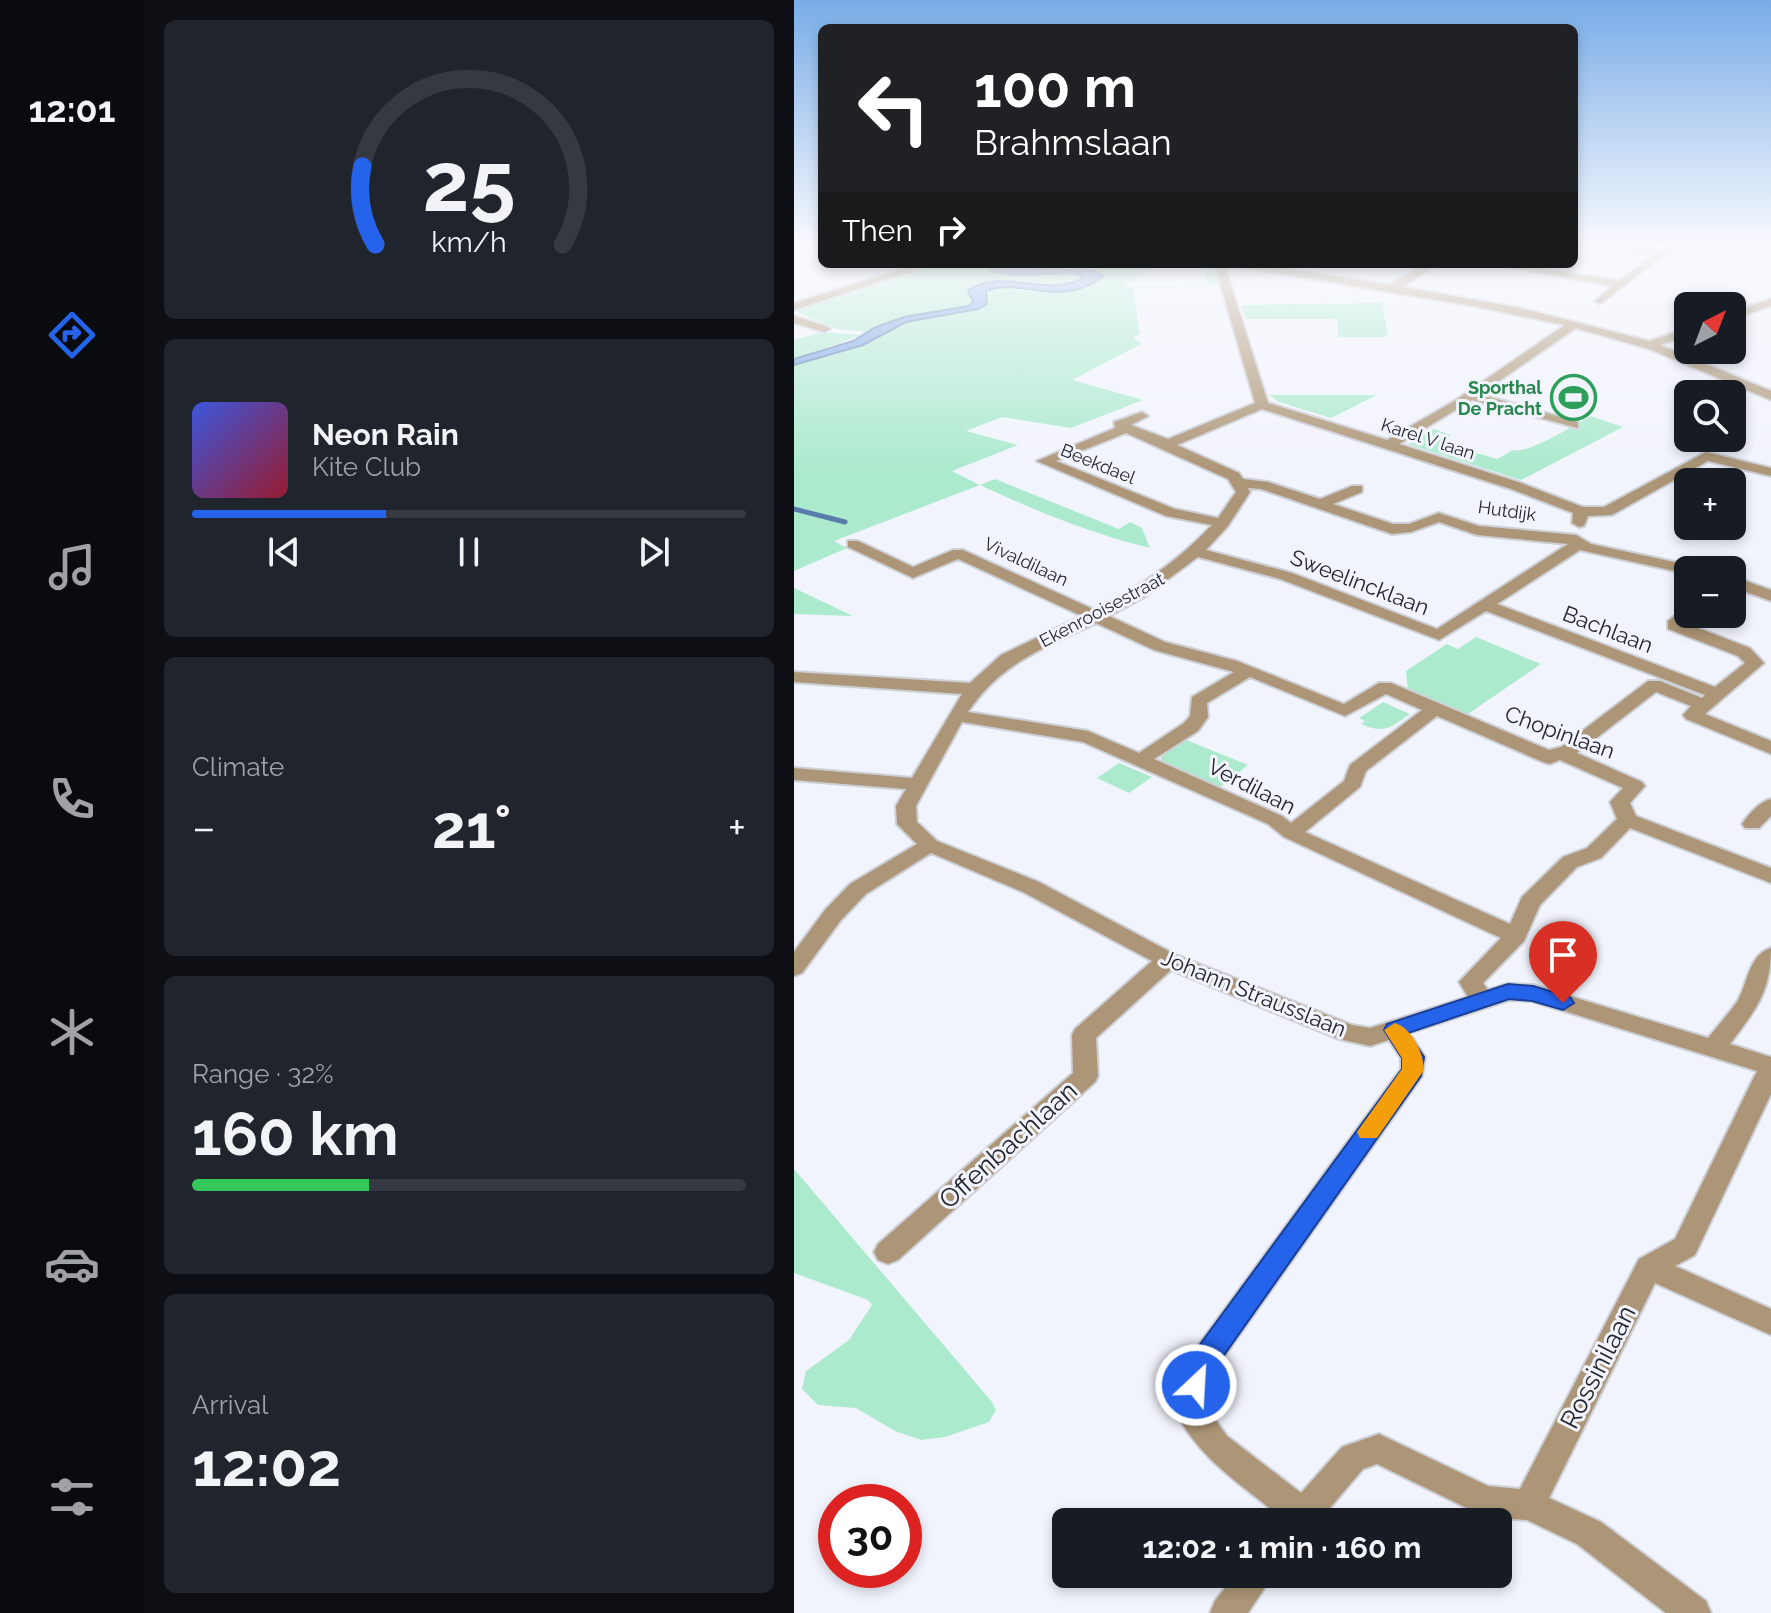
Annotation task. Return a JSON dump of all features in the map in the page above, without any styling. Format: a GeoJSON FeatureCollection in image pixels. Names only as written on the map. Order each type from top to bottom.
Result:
{"type":"FeatureCollection","features":[{"type":"Feature","properties":{"kind":"street"},"geometry":{"type":"LineString","coordinates":[[794,338],[824,329],[795,319]]}},
{"type":"Feature","properties":{"kind":"street"},"geometry":{"type":"LineString","coordinates":[[1236,319],[1262,405],[1174,440],[1170,445],[1234,476],[1240,483]]}},
{"type":"Feature","properties":{"kind":"street"},"geometry":{"type":"LineString","coordinates":[[1548,319],[1649,345],[1771,396]]}},
{"type":"Feature","properties":{"kind":"street"},"geometry":{"type":"LineString","coordinates":[[1388,445],[1438,420],[1527,353],[1574,324]]}},
{"type":"Feature","properties":{"kind":"street"},"geometry":{"type":"LineString","coordinates":[[1649,345],[1674,336]]}},
{"type":"Feature","properties":{"kind":"street"},"geometry":{"type":"LineString","coordinates":[[1472,396],[1573,425]]}},
{"type":"Feature","properties":{"kind":"street","name":"Karel V laan"},"geometry":{"type":"LineString","coordinates":[[1262,405],[1571,505],[1581,511]]}},
{"type":"Feature","properties":{"kind":"street","name":"Beekdael"},"geometry":{"type":"LineString","coordinates":[[1142,416],[1119,425],[1170,445]]}},
{"type":"Feature","properties":{"kind":"street","name":"Beekdael"},"geometry":{"type":"LineString","coordinates":[[1126,428],[1044,461],[1171,513],[1223,523]]}},
{"type":"Feature","properties":{"kind":"street"},"geometry":{"type":"LineString","coordinates":[[1577,542],[1581,511],[1607,512],[1706,456],[1771,472]]}},
{"type":"Feature","properties":{"kind":"street","name":"Ekenrooisestraat"},"geometry":{"type":"LineString","coordinates":[[974,689],[1007,659],[1156,584],[1197,552],[1223,523],[1243,492],[1240,483]]}},
{"type":"Feature","properties":{"kind":"street","name":"Hutdijk"},"geometry":{"type":"LineString","coordinates":[[1240,483],[1263,485],[1403,530],[1439,517],[1477,530],[1577,542],[1674,566]]}},
{"type":"Feature","properties":{"kind":"street"},"geometry":{"type":"LineString","coordinates":[[1319,505],[1357,489]]}},
{"type":"Feature","properties":{"kind":"street","name":"Sweelincklaan"},"geometry":{"type":"LineString","coordinates":[[1197,552],[1286,576],[1439,635],[1577,542]]}},
{"type":"Feature","properties":{"kind":"street","name":"Vivaldilaan"},"geometry":{"type":"LineString","coordinates":[[853,544],[913,573],[958,553],[1094,616]]}},
{"type":"Feature","properties":{"kind":"street"},"geometry":{"type":"LineString","coordinates":[[1746,586],[1771,596]]}},
{"type":"Feature","properties":{"kind":"street","name":"Bachlaan"},"geometry":{"type":"LineString","coordinates":[[1484,605],[1711,700]]}},
{"type":"Feature","properties":{"kind":"street","name":"Chopinlaan"},"geometry":{"type":"LineString","coordinates":[[1094,616],[1160,646],[1195,652],[1345,711],[1385,687],[1550,758],[1559,752],[1635,786],[1620,802],[1627,820]]}},
{"type":"Feature","properties":{"kind":"street"},"geometry":{"type":"LineString","coordinates":[[1682,628],[1744,652],[1755,663],[1692,715],[1771,748]]}},
{"type":"Feature","properties":{"kind":"street"},"geometry":{"type":"LineString","coordinates":[[1142,759],[1191,727],[1199,717],[1198,701],[1248,671]]}},
{"type":"Feature","properties":{"kind":"street"},"geometry":{"type":"LineString","coordinates":[[794,677],[974,689]]}},
{"type":"Feature","properties":{"kind":"street"},"geometry":{"type":"LineString","coordinates":[[1564,754],[1654,685],[1711,700]]}},
{"type":"Feature","properties":{"kind":"street","name":"Johann Strausslaan"},"geometry":{"type":"LineString","coordinates":[[974,689],[916,784],[906,806],[907,824],[916,837],[1031,887],[1168,960],[1348,1033],[1370,1037],[1508,992],[1533,993],[1771,1067]]}},
{"type":"Feature","properties":{"kind":"street"},"geometry":{"type":"LineString","coordinates":[[1291,833],[1353,783],[1357,769],[1435,709]]}},
{"type":"Feature","properties":{"kind":"street","name":"Verdilaan"},"geometry":{"type":"LineString","coordinates":[[956,716],[1088,737],[1275,820],[1291,833],[1516,936]]}},
{"type":"Feature","properties":{"kind":"street"},"geometry":{"type":"LineString","coordinates":[[794,774],[916,784]]}},
{"type":"Feature","properties":{"kind":"street"},"geometry":{"type":"LineString","coordinates":[[1752,824],[1771,805]]}},
{"type":"Feature","properties":{"kind":"street"},"geometry":{"type":"LineString","coordinates":[[1482,1000],[1471,982],[1516,936],[1530,902],[1570,862],[1594,853],[1627,820],[1771,876]]}},
{"type":"Feature","properties":{"kind":"street"},"geometry":{"type":"LineString","coordinates":[[794,968],[801,947],[858,889],[930,845]]}},
{"type":"Feature","properties":{"kind":"street"},"geometry":{"type":"LineString","coordinates":[[1713,1049],[1749,1002],[1761,970],[1771,956]]}},
{"type":"Feature","properties":{"kind":"street","name":"Offenbachlaan"},"geometry":{"type":"LineString","coordinates":[[888,1252],[1086,1076],[1084,1035],[1168,960]]}},
{"type":"Feature","properties":{"kind":"street"},"geometry":{"type":"LineString","coordinates":[[1288,1508],[1216,1446],[1189,1408],[1203,1363],[1413,1070],[1413,1057],[1395,1030]]}},
{"type":"Feature","properties":{"kind":"street"},"geometry":{"type":"LineString","coordinates":[[1649,1267],[1685,1247],[1771,1067]]}},
{"type":"Feature","properties":{"kind":"street"},"geometry":{"type":"LineString","coordinates":[[1649,1267],[1771,1322]]}},
{"type":"Feature","properties":{"kind":"street","name":"Rossinilaan"},"geometry":{"type":"LineString","coordinates":[[1529,1505],[1649,1267]]}},
{"type":"Feature","properties":{"kind":"street"},"geometry":{"type":"LineString","coordinates":[[1309,1508],[1353,1457],[1379,1449],[1486,1501],[1529,1505],[1589,1533],[1694,1613]]}},
{"type":"Feature","properties":{"kind":"street"},"geometry":{"type":"LineString","coordinates":[[1227,1613],[1246,1588]]}},
{"type":"Feature","properties":{"kind":"green space"},"geometry":{"type":"Polygon","coordinates":[[[814,319],[899,319],[868,332],[836,329],[814,319]]]}},
{"type":"Feature","properties":{"kind":"green space"},"geometry":{"type":"Polygon","coordinates":[[[923,319],[1138,319],[1140,334],[1133,337],[1141,344],[1072,380],[1143,400],[1071,428],[1002,417],[966,431],[1018,445],[952,471],[980,485],[834,541],[847,548],[794,571],[794,365],[863,345],[906,322],[923,319]]]}},
{"type":"Feature","properties":{"kind":"green space"},"geometry":{"type":"Polygon","coordinates":[[[1334,319],[1385,319],[1388,336],[1338,337],[1337,320],[1334,319]]]}},
{"type":"Feature","properties":{"kind":"green space"},"geometry":{"type":"Polygon","coordinates":[[[821,332],[862,335],[794,359],[794,340],[821,332]]]}},
{"type":"Feature","properties":{"kind":"green space"},"geometry":{"type":"Polygon","coordinates":[[[1269,395],[1377,395],[1331,418],[1279,402],[1269,395]]]}},
{"type":"Feature","properties":{"kind":"green space"},"geometry":{"type":"Polygon","coordinates":[[[1591,416],[1623,427],[1521,480],[1408,444],[1434,429],[1451,435],[1441,442],[1497,459],[1513,450],[1530,448],[1591,416]]]}},
{"type":"Feature","properties":{"kind":"green space"},"geometry":{"type":"Polygon","coordinates":[[[995,479],[1119,529],[1130,522],[1142,528],[1150,548],[1063,521],[980,485],[995,479]]]}},
{"type":"Feature","properties":{"kind":"green space"},"geometry":{"type":"Polygon","coordinates":[[[794,588],[853,616],[794,614],[794,588]]]}},
{"type":"Feature","properties":{"kind":"green space"},"geometry":{"type":"Polygon","coordinates":[[[1476,637],[1541,664],[1465,716],[1408,691],[1406,671],[1447,644],[1458,649],[1476,637]]]}},
{"type":"Feature","properties":{"kind":"green space"},"geometry":{"type":"Polygon","coordinates":[[[1383,702],[1410,714],[1387,728],[1376,729],[1361,724],[1365,721],[1359,718],[1383,702]]]}},
{"type":"Feature","properties":{"kind":"green space"},"geometry":{"type":"Polygon","coordinates":[[[1184,739],[1248,765],[1219,788],[1161,761],[1161,754],[1184,739]]]}},
{"type":"Feature","properties":{"kind":"green space"},"geometry":{"type":"Polygon","coordinates":[[[1119,763],[1152,777],[1129,793],[1097,778],[1119,763]]]}},
{"type":"Feature","properties":{"kind":"green space"},"geometry":{"type":"Polygon","coordinates":[[[794,1169],[992,1402],[996,1410],[989,1422],[945,1437],[921,1440],[895,1431],[856,1408],[818,1405],[802,1389],[806,1371],[849,1340],[872,1305],[868,1300],[794,1273],[794,1169]]]}},
{"type":"Feature","properties":{"kind":"water"},"geometry":{"type":"Polygon","coordinates":[[[898,319],[921,319],[906,322],[863,345],[794,365],[794,359],[853,341],[874,328],[898,319]]]}},
{"type":"Feature","properties":{"kind":"waterway"},"geometry":{"type":"LineString","coordinates":[[794,509],[845,522]]}},
{"type":"Feature","properties":{"kind":"slow traffic"},"geometry":{"type":"LineString","coordinates":[[1369,1132],[1413,1070],[1413,1057],[1395,1030]]}},
{"type":"Feature","properties":{"kind":"place","name":"Sporthal De Pracht"},"geometry":{"type":"Point","coordinates":[1573,398]}},
{"type":"Feature","properties":{"kind":"route"},"geometry":{"type":"LineString","coordinates":[[1196,1385],[1203,1363],[1413,1070],[1413,1057],[1395,1030],[1508,992],[1533,993],[1563,1003]]}}]}
